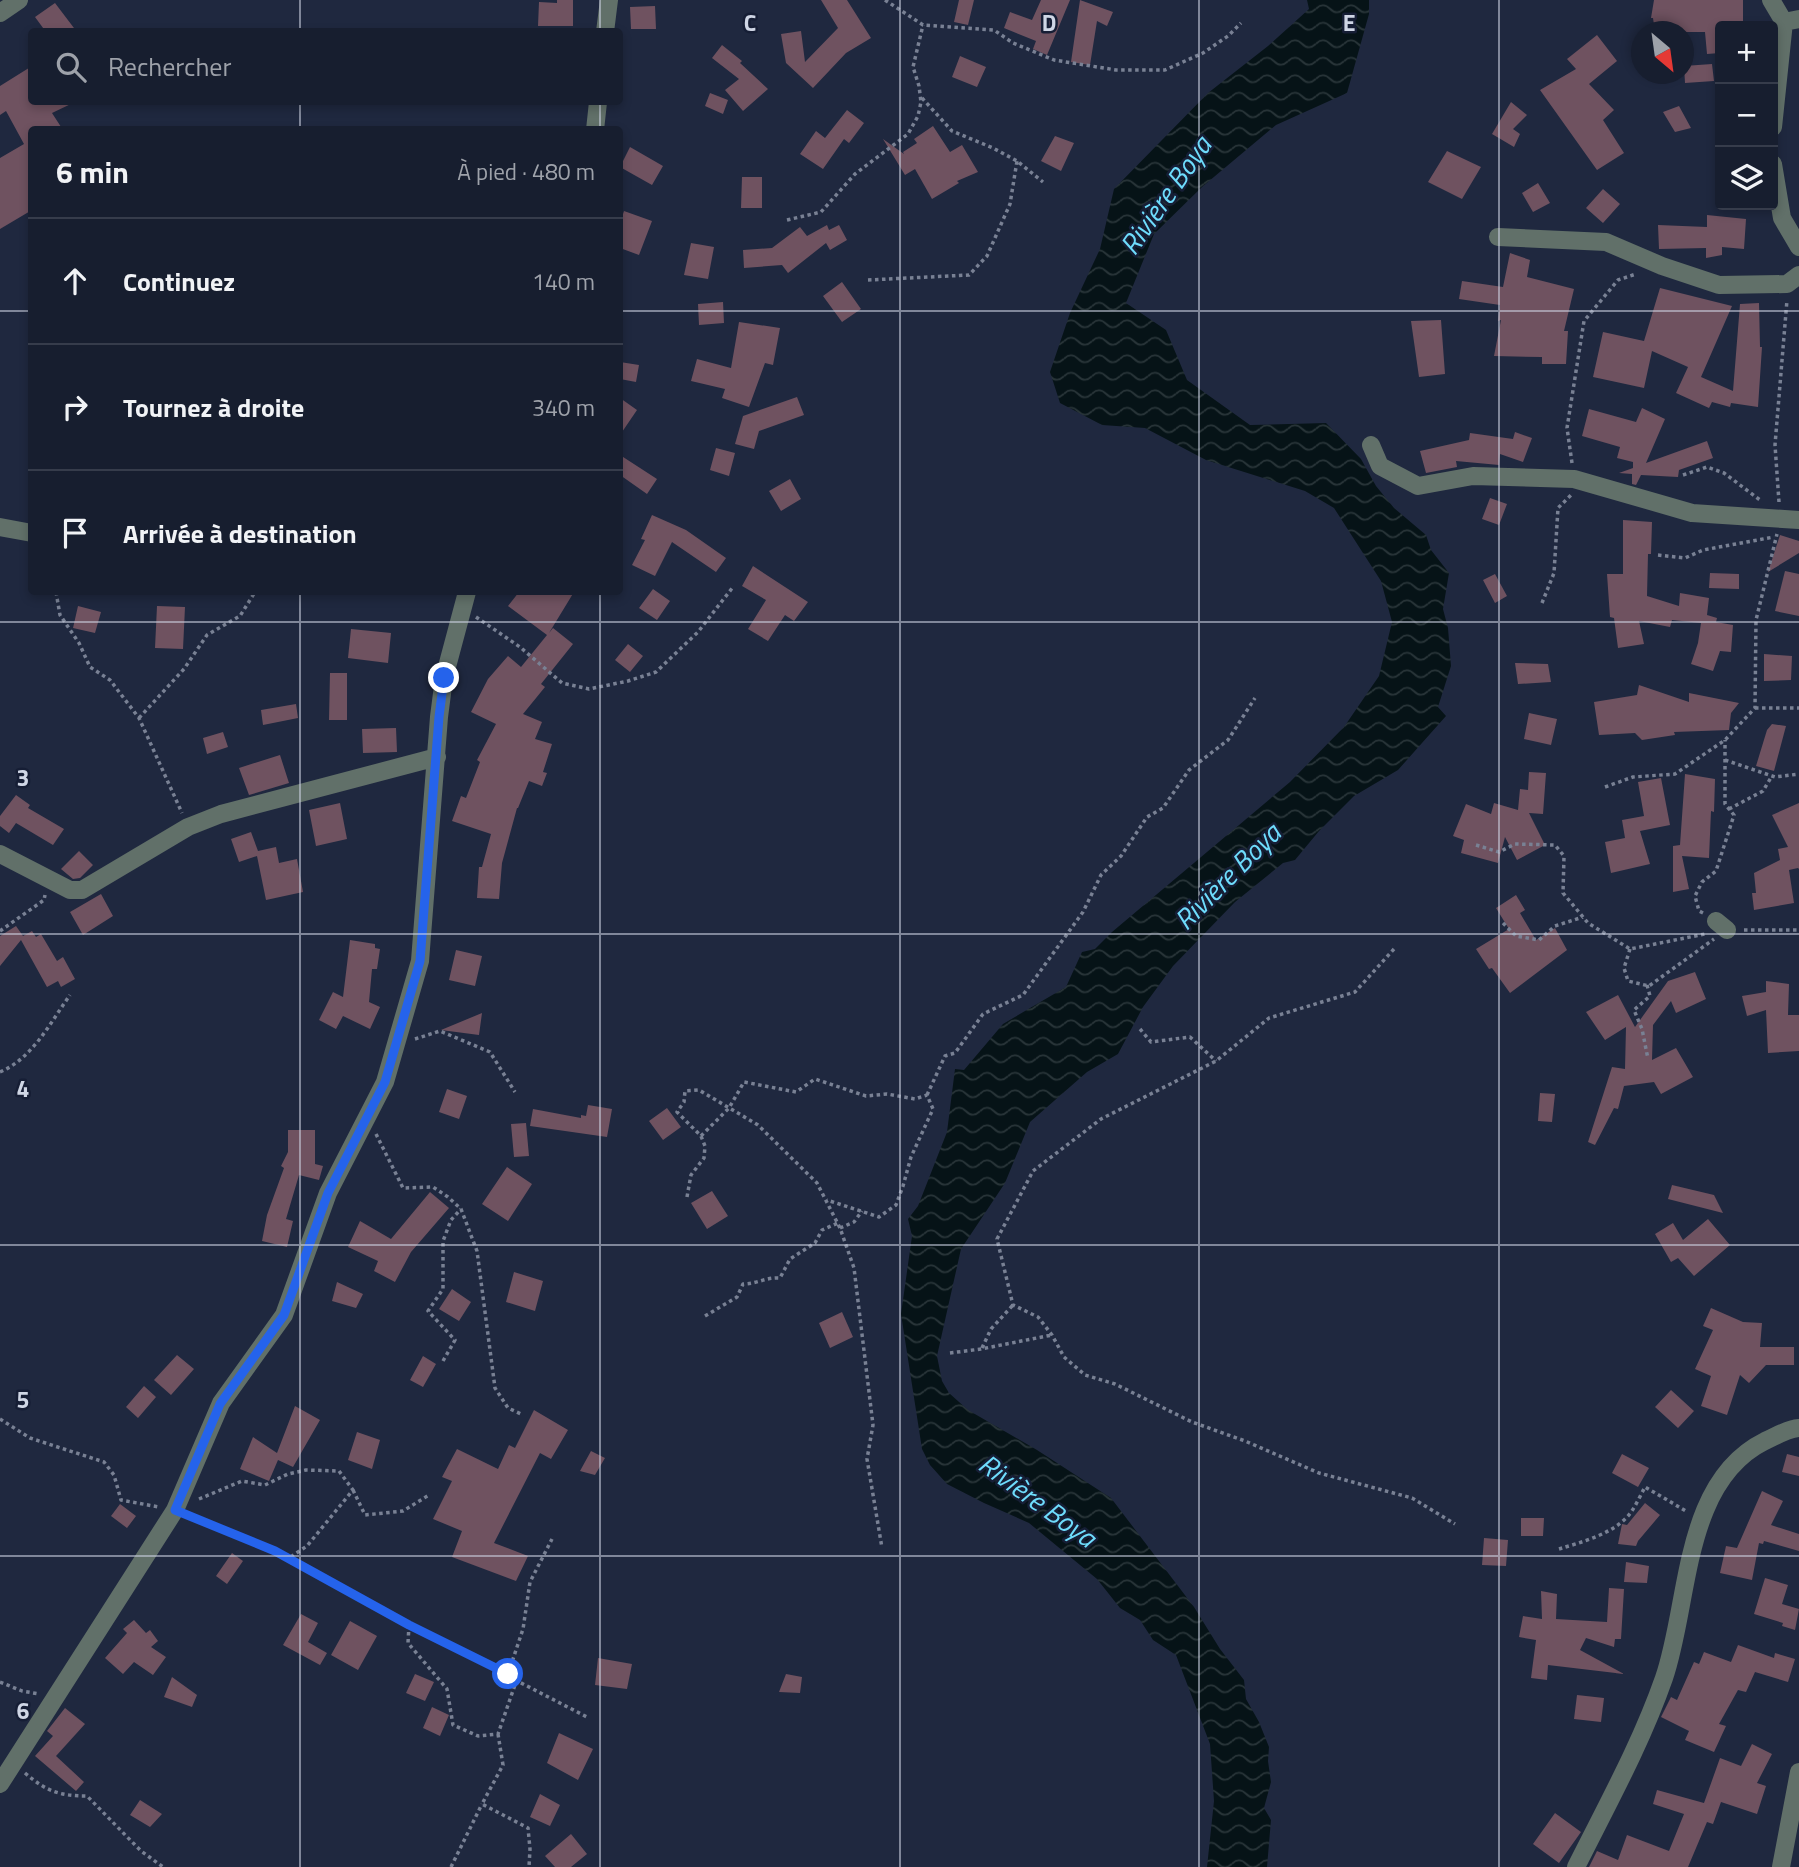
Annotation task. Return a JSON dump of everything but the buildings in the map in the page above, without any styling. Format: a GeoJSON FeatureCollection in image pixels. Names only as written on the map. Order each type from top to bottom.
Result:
{"type":"FeatureCollection","features":[{"type":"Feature","properties":{"kind":"street"},"geometry":{"type":"LineString","coordinates":[[0,12],[19,0]]}},
{"type":"Feature","properties":{"kind":"street"},"geometry":{"type":"LineString","coordinates":[[606,28],[609,0]]}},
{"type":"Feature","properties":{"kind":"street"},"geometry":{"type":"LineString","coordinates":[[1771,0],[1791,21],[1778,98]]}},
{"type":"Feature","properties":{"kind":"street"},"geometry":{"type":"LineString","coordinates":[[595,126],[598,105]]}},
{"type":"Feature","properties":{"kind":"street"},"geometry":{"type":"LineString","coordinates":[[1778,194],[1782,218],[1799,247]]}},
{"type":"Feature","properties":{"kind":"street"},"geometry":{"type":"LineString","coordinates":[[1498,237],[1606,242],[1662,266],[1719,285],[1793,279]]}},
{"type":"Feature","properties":{"kind":"street"},"geometry":{"type":"LineString","coordinates":[[1371,445],[1380,467],[1418,486],[1473,476],[1574,479],[1692,513],[1799,520]]}},
{"type":"Feature","properties":{"kind":"street"},"geometry":{"type":"LineString","coordinates":[[0,527],[28,532]]}},
{"type":"Feature","properties":{"kind":"street"},"geometry":{"type":"LineString","coordinates":[[0,1784],[184,1502],[220,1404],[284,1315],[328,1193],[385,1082],[420,961],[439,717],[444,678],[466,595]]}},
{"type":"Feature","properties":{"kind":"street"},"geometry":{"type":"LineString","coordinates":[[0,854],[70,890],[82,890],[188,827],[221,814],[437,757]]}},
{"type":"Feature","properties":{"kind":"street"},"geometry":{"type":"LineString","coordinates":[[1576,1867],[1634,1751],[1665,1677],[1700,1519],[1719,1480],[1754,1447],[1791,1429],[1799,1428]]}},
{"type":"Feature","properties":{"kind":"street"},"geometry":{"type":"LineString","coordinates":[[1781,1867],[1799,1772]]}},
{"type":"Feature","properties":{"kind":"path"},"geometry":{"type":"LineString","coordinates":[[885,0],[923,25],[994,30],[1013,43],[1054,60],[1116,70],[1165,70],[1203,52],[1228,36],[1241,23]]}},
{"type":"Feature","properties":{"kind":"path"},"geometry":{"type":"LineString","coordinates":[[788,220],[821,212],[855,174],[908,134],[918,116],[921,96],[913,68],[923,25]]}},
{"type":"Feature","properties":{"kind":"path"},"geometry":{"type":"LineString","coordinates":[[921,96],[952,131],[1017,161],[1043,182]]}},
{"type":"Feature","properties":{"kind":"path"},"geometry":{"type":"LineString","coordinates":[[868,280],[969,275],[987,256],[1010,204],[1017,161]]}},
{"type":"Feature","properties":{"kind":"path"},"geometry":{"type":"LineString","coordinates":[[1542,603],[1554,573],[1558,508],[1570,498],[1574,479],[1567,428],[1584,321],[1618,280],[1662,266]]}},
{"type":"Feature","properties":{"kind":"path"},"geometry":{"type":"LineString","coordinates":[[1605,788],[1633,777],[1675,774],[1725,740],[1755,709],[1756,620],[1781,517],[1775,445],[1793,279]]}},
{"type":"Feature","properties":{"kind":"path"},"geometry":{"type":"LineString","coordinates":[[1683,475],[1707,467],[1724,473],[1781,517]]}},
{"type":"Feature","properties":{"kind":"path"},"geometry":{"type":"LineString","coordinates":[[1658,555],[1685,558],[1703,550],[1776,536]]}},
{"type":"Feature","properties":{"kind":"path"},"geometry":{"type":"LineString","coordinates":[[470,613],[562,682],[589,688],[628,681],[656,671],[698,632],[733,587]]}},
{"type":"Feature","properties":{"kind":"path"},"geometry":{"type":"LineString","coordinates":[[56,595],[60,615],[79,643],[90,667],[110,680],[139,718],[188,827]]}},
{"type":"Feature","properties":{"kind":"path"},"geometry":{"type":"LineString","coordinates":[[139,718],[184,669],[207,635],[240,616],[252,595]]}},
{"type":"Feature","properties":{"kind":"path"},"geometry":{"type":"LineString","coordinates":[[701,1136],[729,1108],[744,1082],[796,1092],[815,1079],[866,1096],[887,1094],[915,1099],[927,1095],[945,1056],[956,1053],[983,1014],[1023,995],[1083,912],[1101,875],[1121,856],[1147,817],[1163,808],[1189,770],[1228,740],[1255,698]]}},
{"type":"Feature","properties":{"kind":"path"},"geometry":{"type":"LineString","coordinates":[[1755,709],[1799,708]]}},
{"type":"Feature","properties":{"kind":"path"},"geometry":{"type":"LineString","coordinates":[[1721,925],[1699,911],[1695,896],[1702,882],[1716,871],[1734,815],[1725,804],[1725,740]]}},
{"type":"Feature","properties":{"kind":"path"},"geometry":{"type":"LineString","coordinates":[[1726,760],[1772,776],[1799,774]]}},
{"type":"Feature","properties":{"kind":"path"},"geometry":{"type":"LineString","coordinates":[[1729,809],[1763,791],[1772,776]]}},
{"type":"Feature","properties":{"kind":"path"},"geometry":{"type":"LineString","coordinates":[[1476,845],[1499,852],[1515,844],[1555,845],[1564,856],[1563,893],[1588,923],[1630,949],[1721,925],[1799,930]]}},
{"type":"Feature","properties":{"kind":"path"},"geometry":{"type":"LineString","coordinates":[[0,931],[44,900],[50,880]]}},
{"type":"Feature","properties":{"kind":"path"},"geometry":{"type":"LineString","coordinates":[[1503,923],[1516,936],[1539,940],[1555,926],[1583,918]]}},
{"type":"Feature","properties":{"kind":"path"},"geometry":{"type":"LineString","coordinates":[[1630,949],[1624,968],[1628,981],[1649,986],[1721,925]]}},
{"type":"Feature","properties":{"kind":"path"},"geometry":{"type":"LineString","coordinates":[[1013,1305],[997,1239],[1033,1171],[1101,1119],[1216,1061],[1269,1018],[1355,992],[1394,949]]}},
{"type":"Feature","properties":{"kind":"path"},"geometry":{"type":"LineString","coordinates":[[1647,985],[1650,996],[1634,1010],[1642,1029],[1648,1059]]}},
{"type":"Feature","properties":{"kind":"path"},"geometry":{"type":"LineString","coordinates":[[0,1072],[15,1066],[33,1049],[70,995]]}},
{"type":"Feature","properties":{"kind":"path"},"geometry":{"type":"LineString","coordinates":[[1140,1029],[1151,1042],[1190,1037],[1216,1061]]}},
{"type":"Feature","properties":{"kind":"path"},"geometry":{"type":"LineString","coordinates":[[396,1044],[440,1031],[490,1052],[515,1092]]}},
{"type":"Feature","properties":{"kind":"path"},"geometry":{"type":"LineString","coordinates":[[687,1196],[691,1175],[704,1158],[705,1146],[701,1136],[677,1112],[684,1102],[685,1091],[699,1090],[758,1125],[817,1183],[827,1200],[841,1228],[854,1269],[873,1425],[867,1459],[882,1548]]}},
{"type":"Feature","properties":{"kind":"path"},"geometry":{"type":"LineString","coordinates":[[827,1200],[879,1217],[896,1205],[911,1157],[933,1109],[927,1095]]}},
{"type":"Feature","properties":{"kind":"path"},"geometry":{"type":"LineString","coordinates":[[367,1117],[403,1188],[433,1187],[449,1196],[461,1209],[477,1251],[495,1388],[508,1408],[521,1414]]}},
{"type":"Feature","properties":{"kind":"path"},"geometry":{"type":"LineString","coordinates":[[443,1361],[455,1340],[428,1311],[443,1289],[443,1241],[451,1220],[461,1209]]}},
{"type":"Feature","properties":{"kind":"path"},"geometry":{"type":"LineString","coordinates":[[841,1228],[854,1222],[862,1211]]}},
{"type":"Feature","properties":{"kind":"path"},"geometry":{"type":"LineString","coordinates":[[705,1316],[737,1297],[743,1284],[757,1284],[769,1277],[780,1278],[790,1259],[816,1243],[822,1230],[838,1223]]}},
{"type":"Feature","properties":{"kind":"path"},"geometry":{"type":"LineString","coordinates":[[1013,1305],[1038,1317],[1064,1357],[1085,1375],[1115,1384],[1192,1422],[1245,1441],[1319,1473],[1412,1499],[1455,1524]]}},
{"type":"Feature","properties":{"kind":"path"},"geometry":{"type":"LineString","coordinates":[[981,1349],[991,1329],[1013,1305]]}},
{"type":"Feature","properties":{"kind":"path"},"geometry":{"type":"LineString","coordinates":[[950,1353],[1052,1335]]}},
{"type":"Feature","properties":{"kind":"path"},"geometry":{"type":"LineString","coordinates":[[0,1419],[41,1443],[104,1462],[114,1475],[121,1500],[184,1502],[242,1481],[265,1485],[288,1474],[306,1470],[339,1471],[353,1490],[365,1515],[402,1511],[429,1495]]}},
{"type":"Feature","properties":{"kind":"path"},"geometry":{"type":"LineString","coordinates":[[1559,1549],[1613,1528],[1628,1516],[1645,1487],[1700,1519]]}},
{"type":"Feature","properties":{"kind":"path"},"geometry":{"type":"LineString","coordinates":[[289,1558],[313,1539],[353,1490]]}},
{"type":"Feature","properties":{"kind":"path"},"geometry":{"type":"LineString","coordinates":[[184,1502],[409,1625],[587,1717]]}},
{"type":"Feature","properties":{"kind":"path"},"geometry":{"type":"LineString","coordinates":[[508,1674],[523,1629],[530,1582],[552,1539]]}},
{"type":"Feature","properties":{"kind":"path"},"geometry":{"type":"LineString","coordinates":[[409,1625],[408,1643],[447,1689],[453,1725],[478,1736],[498,1734]]}},
{"type":"Feature","properties":{"kind":"path"},"geometry":{"type":"LineString","coordinates":[[451,1867],[503,1765],[498,1734],[517,1679]]}},
{"type":"Feature","properties":{"kind":"path"},"geometry":{"type":"LineString","coordinates":[[0,1682],[53,1700]]}},
{"type":"Feature","properties":{"kind":"path"},"geometry":{"type":"LineString","coordinates":[[11,1766],[21,1769],[44,1789],[70,1796],[87,1797],[141,1851],[163,1867]]}},
{"type":"Feature","properties":{"kind":"path"},"geometry":{"type":"LineString","coordinates":[[482,1804],[528,1828],[529,1867]]}},
{"type":"Feature","properties":{"kind":"water","name":"Rivière Boya"},"geometry":{"type":"Polygon","coordinates":[[[1307,0],[1369,0],[1369,14],[1347,93],[1276,125],[1202,187],[1154,234],[1126,303],[1166,330],[1187,380],[1250,425],[1326,423],[1361,459],[1376,486],[1394,508],[1426,535],[1431,550],[1449,573],[1443,609],[1448,628],[1451,666],[1438,707],[1446,716],[1398,770],[1354,796],[1295,860],[1283,863],[1235,902],[1173,966],[1143,1007],[1118,1054],[1087,1072],[1030,1122],[1005,1183],[961,1249],[937,1356],[942,1381],[949,1393],[968,1410],[1111,1498],[1194,1607],[1220,1649],[1244,1680],[1246,1699],[1269,1747],[1271,1782],[1264,1808],[1271,1820],[1267,1867],[1207,1867],[1214,1801],[1210,1744],[1176,1655],[1153,1640],[1140,1620],[1120,1608],[1097,1579],[1029,1523],[947,1484],[930,1465],[922,1449],[901,1314],[912,1236],[908,1219],[918,1206],[947,1132],[955,1069],[964,1070],[1003,1024],[1066,987],[1082,952],[1095,949],[1290,782],[1344,727],[1379,676],[1392,622],[1381,581],[1334,508],[1305,491],[1206,460],[1145,428],[1102,425],[1060,403],[1050,372],[1070,313],[1100,249],[1114,189],[1208,93],[1268,46],[1309,9],[1307,0]]]}},
{"type":"Feature","properties":{"kind":"route"},"geometry":{"type":"LineString","coordinates":[[444,678],[420,961],[385,1082],[328,1193],[284,1315],[220,1404],[175,1510],[275,1551],[409,1625],[508,1674]]}}]}
